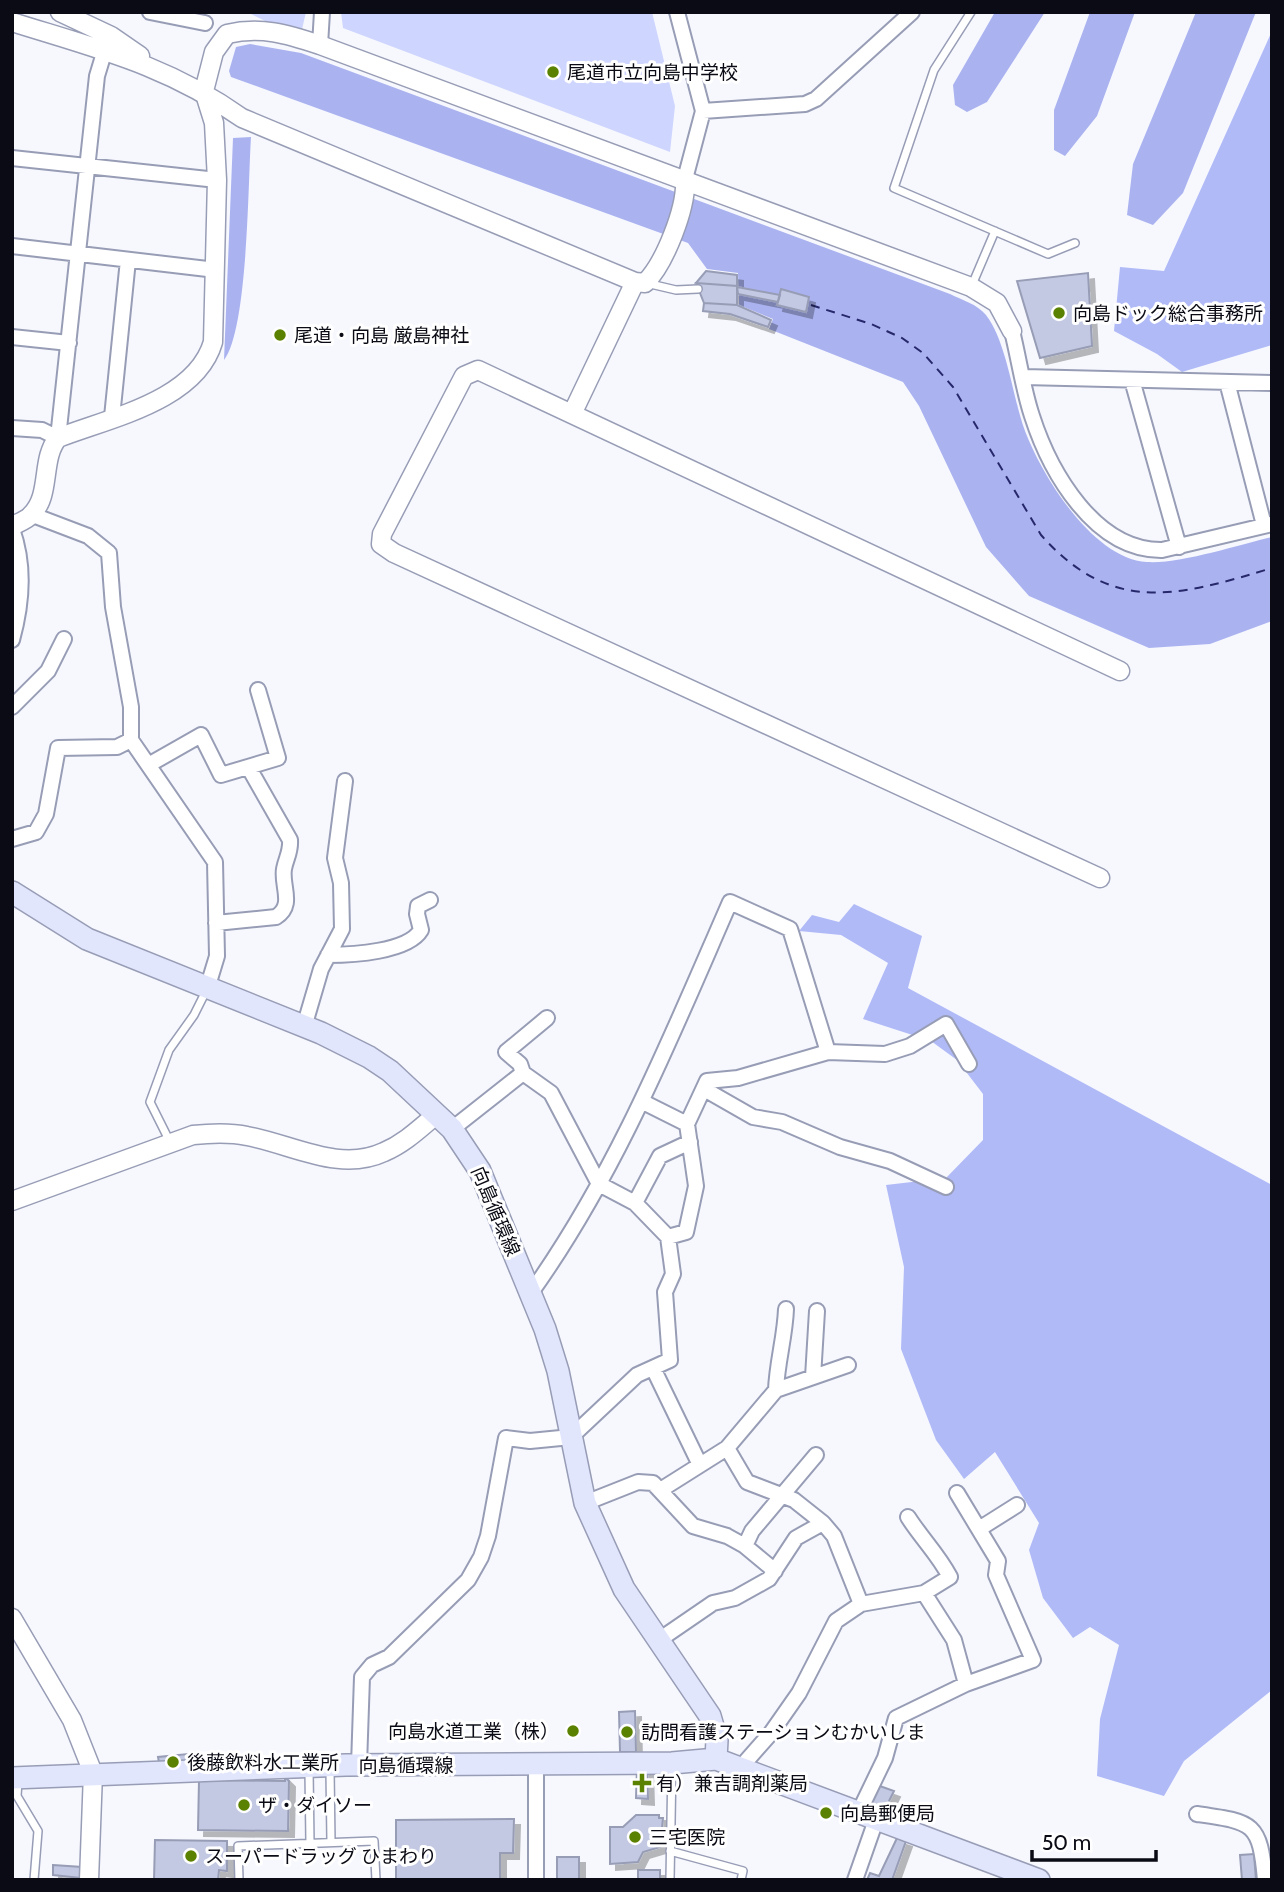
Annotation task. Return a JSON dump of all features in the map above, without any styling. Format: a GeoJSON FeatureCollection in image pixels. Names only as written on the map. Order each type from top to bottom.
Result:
{"type":"FeatureCollection","features":[{"type":"Feature","properties":{"kind":"main road","name":"向島循環線"},"geometry":{"type":"LineString","coordinates":[[12,892],[69,930],[304,1027],[369,1057],[390,1071],[445,1122],[480,1171],[530,1294],[558,1371],[584,1503],[624,1589],[710,1716],[717,1740],[716,1759]]}},
{"type":"Feature","properties":{"kind":"main road","name":"向島循環線"},"geometry":{"type":"LineString","coordinates":[[15,1777],[320,1766],[672,1763],[716,1759],[1039,1880]]}},
{"type":"Feature","properties":{"kind":"street"},"geometry":{"type":"LineString","coordinates":[[15,12],[12,21],[107,43]]}},
{"type":"Feature","properties":{"kind":"street"},"geometry":{"type":"LineString","coordinates":[[60,12],[107,43],[204,91],[242,118],[640,282]]}},
{"type":"Feature","properties":{"kind":"street"},"geometry":{"type":"LineString","coordinates":[[150,12],[182,16],[205,23]]}},
{"type":"Feature","properties":{"kind":"street"},"geometry":{"type":"LineString","coordinates":[[320,45],[322,12]]}},
{"type":"Feature","properties":{"kind":"street"},"geometry":{"type":"LineString","coordinates":[[572,414],[640,282],[658,267],[670,240],[685,186],[703,111],[677,12]]}},
{"type":"Feature","properties":{"kind":"street"},"geometry":{"type":"LineString","coordinates":[[703,111],[805,104],[816,99],[912,12]]}},
{"type":"Feature","properties":{"kind":"street"},"geometry":{"type":"LineString","coordinates":[[12,640],[20,587],[20,552],[12,528],[33,514],[44,488],[50,447],[58,438],[176,392],[208,359],[213,342],[217,180],[214,123],[204,91],[214,52],[227,34],[251,28],[278,31],[320,45],[685,186],[971,287],[997,303],[1013,331],[1031,414],[1044,446],[1091,518],[1112,536],[1144,551],[1180,547],[1268,525],[1227,382]]}},
{"type":"Feature","properties":{"kind":"street"},"geometry":{"type":"LineString","coordinates":[[58,438],[97,76],[107,43]]}},
{"type":"Feature","properties":{"kind":"street"},"geometry":{"type":"LineString","coordinates":[[12,158],[217,180]]}},
{"type":"Feature","properties":{"kind":"street"},"geometry":{"type":"LineString","coordinates":[[12,247],[216,270]]}},
{"type":"Feature","properties":{"kind":"street"},"geometry":{"type":"LineString","coordinates":[[112,417],[128,260]]}},
{"type":"Feature","properties":{"kind":"street"},"geometry":{"type":"LineString","coordinates":[[12,337],[69,343]]}},
{"type":"Feature","properties":{"kind":"street"},"geometry":{"type":"LineString","coordinates":[[1100,878],[381,544],[382,534],[464,376],[478,370],[1120,671]]}},
{"type":"Feature","properties":{"kind":"street"},"geometry":{"type":"LineString","coordinates":[[1024,377],[1272,383]]}},
{"type":"Feature","properties":{"kind":"street"},"geometry":{"type":"LineString","coordinates":[[1132,380],[1180,547]]}},
{"type":"Feature","properties":{"kind":"street"},"geometry":{"type":"LineString","coordinates":[[12,428],[42,430],[58,438]]}},
{"type":"Feature","properties":{"kind":"street"},"geometry":{"type":"LineString","coordinates":[[33,514],[88,537],[109,553],[113,607],[131,707],[131,740],[215,862],[217,956],[207,989]]}},
{"type":"Feature","properties":{"kind":"street"},"geometry":{"type":"LineString","coordinates":[[12,707],[48,671],[64,639]]}},
{"type":"Feature","properties":{"kind":"street"},"geometry":{"type":"LineString","coordinates":[[150,764],[201,735],[221,775],[278,758],[258,690]]}},
{"type":"Feature","properties":{"kind":"street"},"geometry":{"type":"LineString","coordinates":[[12,839],[36,832],[46,814],[58,748],[117,747],[131,740]]}},
{"type":"Feature","properties":{"kind":"street"},"geometry":{"type":"LineString","coordinates":[[216,923],[276,917],[283,913],[288,900],[284,870],[291,850],[290,841],[249,768]]}},
{"type":"Feature","properties":{"kind":"street"},"geometry":{"type":"LineString","coordinates":[[304,1027],[321,970],[342,929],[341,883],[335,858],[345,781]]}},
{"type":"Feature","properties":{"kind":"street"},"geometry":{"type":"LineString","coordinates":[[328,955],[354,955],[391,948],[417,937],[421,930],[416,914],[418,906],[430,900]]}},
{"type":"Feature","properties":{"kind":"street"},"geometry":{"type":"LineString","coordinates":[[530,1294],[599,1184],[643,1102],[730,902],[790,929],[828,1052]]}},
{"type":"Feature","properties":{"kind":"street"},"geometry":{"type":"LineString","coordinates":[[359,1765],[362,1677],[372,1665],[399,1648],[468,1580],[488,1536],[506,1438],[530,1441],[571,1437],[637,1375],[670,1360],[665,1293],[673,1274],[668,1237],[635,1203],[599,1184],[551,1093],[523,1073],[520,1064],[506,1052],[547,1018]]}},
{"type":"Feature","properties":{"kind":"street"},"geometry":{"type":"LineString","coordinates":[[668,1237],[686,1231],[696,1186],[687,1124],[708,1082],[738,1078],[828,1052],[885,1054],[910,1046],[946,1024],[969,1064]]}},
{"type":"Feature","properties":{"kind":"street"},"geometry":{"type":"LineString","coordinates":[[12,1201],[170,1142],[217,1132],[247,1135],[328,1158],[361,1160],[445,1122],[523,1073]]}},
{"type":"Feature","properties":{"kind":"street"},"geometry":{"type":"LineString","coordinates":[[704,1089],[753,1117],[782,1122],[840,1147],[890,1161],[946,1187]]}},
{"type":"Feature","properties":{"kind":"street"},"geometry":{"type":"LineString","coordinates":[[643,1102],[687,1124]]}},
{"type":"Feature","properties":{"kind":"street"},"geometry":{"type":"LineString","coordinates":[[635,1203],[660,1156],[690,1142]]}},
{"type":"Feature","properties":{"kind":"street"},"geometry":{"type":"LineString","coordinates":[[776,1390],[777,1360],[785,1339],[786,1309]]}},
{"type":"Feature","properties":{"kind":"street"},"geometry":{"type":"LineString","coordinates":[[813,1377],[817,1311]]}},
{"type":"Feature","properties":{"kind":"street"},"geometry":{"type":"LineString","coordinates":[[662,1489],[727,1448],[776,1390],[848,1365]]}},
{"type":"Feature","properties":{"kind":"street"},"geometry":{"type":"LineString","coordinates":[[653,1368],[700,1465]]}},
{"type":"Feature","properties":{"kind":"street"},"geometry":{"type":"LineString","coordinates":[[727,1448],[747,1482],[782,1495],[823,1523],[834,1536],[861,1604]]}},
{"type":"Feature","properties":{"kind":"street"},"geometry":{"type":"LineString","coordinates":[[745,1546],[752,1531],[816,1455]]}},
{"type":"Feature","properties":{"kind":"street"},"geometry":{"type":"LineString","coordinates":[[584,1503],[638,1482],[653,1483],[662,1489],[693,1527],[727,1536],[745,1546],[775,1571]]}},
{"type":"Feature","properties":{"kind":"street"},"geometry":{"type":"LineString","coordinates":[[855,1880],[868,1816],[896,1718],[966,1684],[1033,1660],[996,1575],[998,1562],[957,1493]]}},
{"type":"Feature","properties":{"kind":"street"},"geometry":{"type":"LineString","coordinates":[[979,1529],[1017,1505]]}},
{"type":"Feature","properties":{"kind":"street"},"geometry":{"type":"LineString","coordinates":[[741,1767],[799,1693],[836,1621],[861,1604],[924,1593],[950,1577],[935,1549],[926,1545],[908,1517]]}},
{"type":"Feature","properties":{"kind":"street"},"geometry":{"type":"LineString","coordinates":[[659,1640],[713,1603],[735,1598],[769,1579],[796,1538],[823,1523]]}},
{"type":"Feature","properties":{"kind":"street"},"geometry":{"type":"LineString","coordinates":[[924,1593],[954,1640],[966,1684]]}},
{"type":"Feature","properties":{"kind":"street"},"geometry":{"type":"LineString","coordinates":[[12,1618],[72,1720],[93,1773],[89,1880]]}},
{"type":"Feature","properties":{"kind":"street"},"geometry":{"type":"LineString","coordinates":[[536,1765],[536,1880]]}},
{"type":"Feature","properties":{"kind":"street"},"geometry":{"type":"LineString","coordinates":[[1197,1814],[1234,1820],[1256,1831],[1262,1847],[1265,1880]]}},
{"type":"Feature","properties":{"kind":"lane"},"geometry":{"type":"LineString","coordinates":[[971,12],[934,70],[894,188],[1048,254],[1075,243]]}},
{"type":"Feature","properties":{"kind":"lane"},"geometry":{"type":"LineString","coordinates":[[971,287],[995,231]]}},
{"type":"Feature","properties":{"kind":"lane"},"geometry":{"type":"LineString","coordinates":[[640,282],[676,290],[698,289]]}},
{"type":"Feature","properties":{"kind":"lane"},"geometry":{"type":"LineString","coordinates":[[170,1142],[150,1102],[169,1050],[194,1015],[207,989]]}},
{"type":"Feature","properties":{"kind":"lane"},"geometry":{"type":"LineString","coordinates":[[670,1880],[672,1763]]}},
{"type":"Feature","properties":{"kind":"lane"},"geometry":{"type":"LineString","coordinates":[[320,1766],[331,1842]]}},
{"type":"Feature","properties":{"kind":"lane"},"geometry":{"type":"LineString","coordinates":[[310,1843],[320,1766]]}},
{"type":"Feature","properties":{"kind":"lane"},"geometry":{"type":"LineString","coordinates":[[15,1777],[17,1796],[37,1831],[34,1880]]}},
{"type":"Feature","properties":{"kind":"lane"},"geometry":{"type":"LineString","coordinates":[[239,1880],[238,1846],[374,1841],[376,1880]]}},
{"type":"Feature","properties":{"kind":"lane"},"geometry":{"type":"LineString","coordinates":[[670,1851],[743,1871],[741,1880]]}},
{"type":"Feature","properties":{"kind":"shaded area"},"geometry":{"type":"Polygon","coordinates":[[[247,12],[306,12],[300,38],[247,12]]]}},
{"type":"Feature","properties":{"kind":"shaded area","name":"尾道市立向島中学校"},"geometry":{"type":"Polygon","coordinates":[[[341,12],[652,12],[675,106],[670,152],[343,28],[341,12]]]}},
{"type":"Feature","properties":{"kind":"shaded area"},"geometry":{"type":"Polygon","coordinates":[[[995,12],[1045,12],[987,102],[967,112],[955,105],[953,85],[995,12]]]}},
{"type":"Feature","properties":{"kind":"shaded area"},"geometry":{"type":"Polygon","coordinates":[[[1090,12],[1135,12],[1097,116],[1065,156],[1054,150],[1054,110],[1090,12]]]}},
{"type":"Feature","properties":{"kind":"shaded area"},"geometry":{"type":"Polygon","coordinates":[[[1196,12],[1256,12],[1183,193],[1153,225],[1127,215],[1133,164],[1196,12]]]}},
{"type":"Feature","properties":{"kind":"shaded area"},"geometry":{"type":"Polygon","coordinates":[[[1272,31],[1272,345],[1182,372],[1157,354],[1114,331],[1120,267],[1164,271],[1272,31]]]}},
{"type":"Feature","properties":{"kind":"shaded area"},"geometry":{"type":"Polygon","coordinates":[[[250,44],[301,53],[974,305],[986,315],[999,340],[1025,431],[1033,449],[1057,491],[1089,531],[1108,547],[1127,557],[1147,562],[1192,557],[1272,537],[1272,621],[1210,644],[1149,648],[1029,596],[986,547],[919,406],[903,382],[769,329],[773,319],[739,305],[738,273],[707,269],[688,243],[231,77],[229,71],[236,47],[250,44]]]}},
{"type":"Feature","properties":{"kind":"shaded area"},"geometry":{"type":"Polygon","coordinates":[[[251,137],[242,288],[232,343],[224,360],[233,138],[251,137]]]}},
{"type":"Feature","properties":{"kind":"shaded area"},"geometry":{"type":"Polygon","coordinates":[[[854,904],[922,936],[908,988],[1272,1185],[1272,1690],[1184,1761],[1164,1796],[1097,1776],[1100,1719],[1119,1645],[1090,1627],[1073,1638],[1043,1598],[1029,1550],[1039,1523],[995,1452],[964,1479],[936,1440],[901,1349],[904,1267],[886,1185],[946,1178],[983,1140],[983,1094],[957,1060],[931,1041],[863,1019],[888,963],[841,935],[799,931],[812,915],[839,922],[854,904]]]}},
{"type":"Feature","properties":{"kind":"building"},"geometry":{"type":"Polygon","coordinates":[[[706,271],[737,275],[737,286],[696,283],[706,271]]]}},
{"type":"Feature","properties":{"kind":"building","name":"向島ドック総合事務所"},"geometry":{"type":"Polygon","coordinates":[[[1088,273],[1092,346],[1040,358],[1017,281],[1088,273]]]}},
{"type":"Feature","properties":{"kind":"building"},"geometry":{"type":"Polygon","coordinates":[[[696,283],[737,286],[737,305],[704,303],[696,283]]]}},
{"type":"Feature","properties":{"kind":"building"},"geometry":{"type":"Polygon","coordinates":[[[737,287],[780,295],[778,302],[738,294],[737,287]]]}},
{"type":"Feature","properties":{"kind":"building"},"geometry":{"type":"Polygon","coordinates":[[[781,289],[809,297],[806,312],[777,305],[781,289]]]}},
{"type":"Feature","properties":{"kind":"building"},"geometry":{"type":"Polygon","coordinates":[[[704,303],[737,305],[771,320],[768,327],[730,314],[703,311],[704,303]]]}},
{"type":"Feature","properties":{"kind":"building","name":"訪問看護ステーションむかいしま"},"geometry":{"type":"Polygon","coordinates":[[[635,1711],[636,1752],[620,1752],[619,1712],[635,1711]]]}},
{"type":"Feature","properties":{"kind":"building","name":"後藤飲料水工業所"},"geometry":{"type":"Polygon","coordinates":[[[188,1754],[188,1767],[160,1768],[158,1757],[188,1754]]]}},
{"type":"Feature","properties":{"kind":"building","name":"有）兼吉調剤薬局"},"geometry":{"type":"Polygon","coordinates":[[[637,1767],[647,1767],[648,1799],[636,1798],[637,1767]]]}},
{"type":"Feature","properties":{"kind":"building","name":"ザ・ダイソー"},"geometry":{"type":"Polygon","coordinates":[[[285,1777],[289,1781],[288,1831],[198,1830],[199,1780],[285,1781],[285,1777]]]}},
{"type":"Feature","properties":{"kind":"building"},"geometry":{"type":"Polygon","coordinates":[[[877,1785],[894,1791],[883,1813],[866,1806],[877,1785]]]}},
{"type":"Feature","properties":{"kind":"building","name":"三宅医院"},"geometry":{"type":"Polygon","coordinates":[[[636,1815],[659,1815],[659,1818],[663,1818],[660,1847],[643,1852],[638,1862],[610,1864],[610,1827],[623,1827],[636,1815]]]}},
{"type":"Feature","properties":{"kind":"building"},"geometry":{"type":"Polygon","coordinates":[[[514,1819],[513,1853],[500,1853],[500,1880],[396,1880],[396,1820],[514,1819]]]}},
{"type":"Feature","properties":{"kind":"building"},"geometry":{"type":"Polygon","coordinates":[[[897,1838],[906,1841],[892,1880],[867,1880],[870,1873],[879,1876],[897,1838]]]}},
{"type":"Feature","properties":{"kind":"building","name":"スーパードラッグ ひまわり"},"geometry":{"type":"Polygon","coordinates":[[[155,1840],[227,1841],[227,1871],[219,1870],[218,1880],[154,1880],[155,1840]]]}},
{"type":"Feature","properties":{"kind":"building"},"geometry":{"type":"Polygon","coordinates":[[[1254,1854],[1256,1880],[1242,1880],[1240,1855],[1254,1854]]]}},
{"type":"Feature","properties":{"kind":"building"},"geometry":{"type":"Polygon","coordinates":[[[557,1857],[579,1857],[579,1880],[557,1880],[557,1857]]]}},
{"type":"Feature","properties":{"kind":"building"},"geometry":{"type":"Polygon","coordinates":[[[53,1865],[82,1867],[81,1878],[53,1875],[53,1865]]]}},
{"type":"Feature","properties":{"kind":"building"},"geometry":{"type":"Polygon","coordinates":[[[638,1870],[660,1870],[660,1880],[638,1880],[638,1870]]]}},
{"type":"Feature","properties":{"kind":"ferry route"},"geometry":{"type":"LineString","coordinates":[[811,305],[871,324],[902,338],[923,353],[953,387],[1041,535],[1068,561],[1094,578],[1121,588],[1149,592],[1177,591],[1207,586],[1272,568]]}},
{"type":"Feature","properties":{"kind":"place","name":"尾道市立向島中学校"},"geometry":{"type":"Point","coordinates":[553,72]}},
{"type":"Feature","properties":{"kind":"place","name":"向島ドック総合事務所"},"geometry":{"type":"Point","coordinates":[1059,313]}},
{"type":"Feature","properties":{"kind":"place","name":"尾道・向島 厳島神社"},"geometry":{"type":"Point","coordinates":[280,335]}},
{"type":"Feature","properties":{"kind":"place","name":"向島水道工業（株）"},"geometry":{"type":"Point","coordinates":[573,1731]}},
{"type":"Feature","properties":{"kind":"place","name":"訪問看護ステーションむかいしま"},"geometry":{"type":"Point","coordinates":[627,1732]}},
{"type":"Feature","properties":{"kind":"place","name":"後藤飲料水工業所"},"geometry":{"type":"Point","coordinates":[173,1762]}},
{"type":"Feature","properties":{"kind":"place","name":"有）兼吉調剤薬局"},"geometry":{"type":"Point","coordinates":[642,1783]}},
{"type":"Feature","properties":{"kind":"place","name":"ザ・ダイソー"},"geometry":{"type":"Point","coordinates":[244,1805]}},
{"type":"Feature","properties":{"kind":"place","name":"向島郵便局"},"geometry":{"type":"Point","coordinates":[826,1813]}},
{"type":"Feature","properties":{"kind":"place","name":"三宅医院"},"geometry":{"type":"Point","coordinates":[635,1837]}},
{"type":"Feature","properties":{"kind":"place","name":"スーパードラッグ ひまわり"},"geometry":{"type":"Point","coordinates":[191,1856]}}]}
